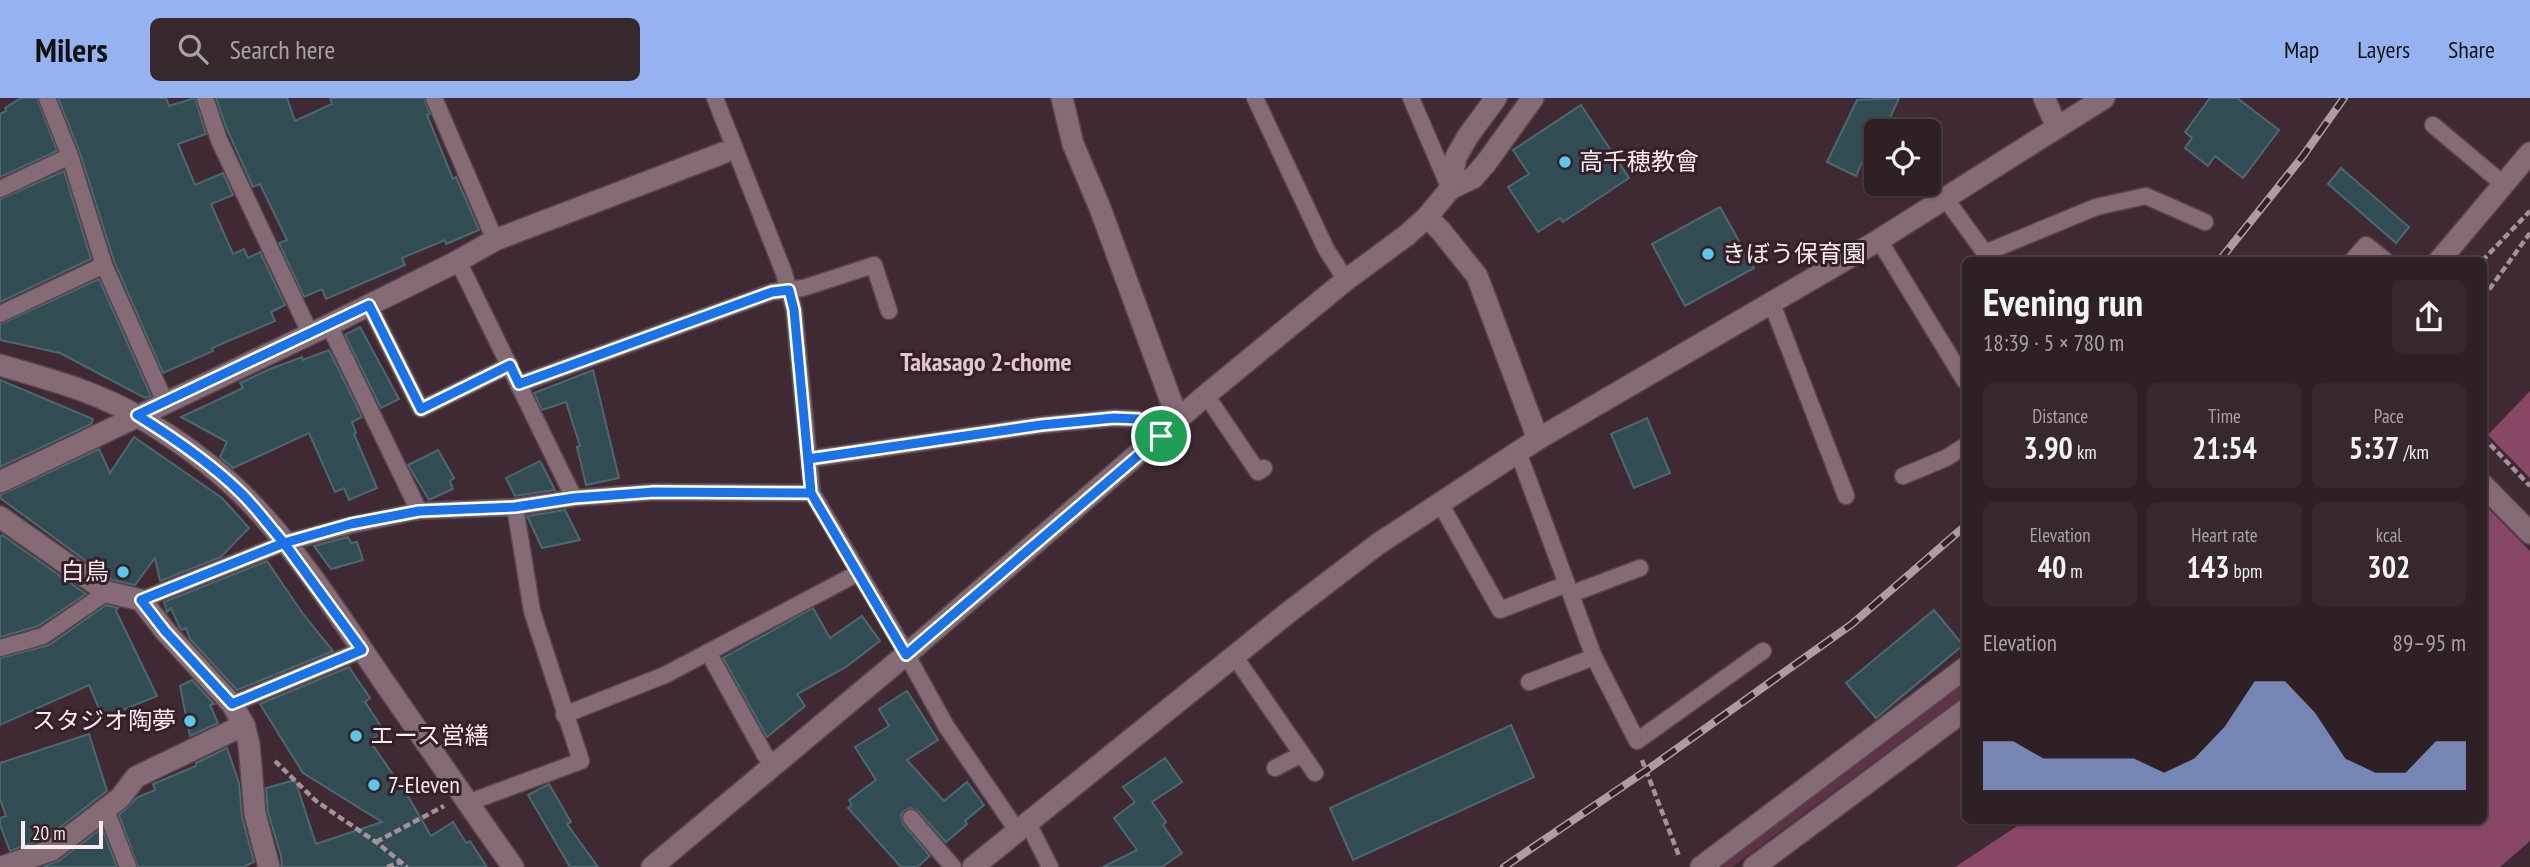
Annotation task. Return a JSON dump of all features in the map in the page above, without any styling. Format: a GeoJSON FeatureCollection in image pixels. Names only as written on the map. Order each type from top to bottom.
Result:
{"type":"FeatureCollection","features":[{"type":"Feature","properties":{"kind":"street"},"geometry":{"type":"LineString","coordinates":[[1062,98],[1073,144],[1100,208],[1178,421]]}},
{"type":"Feature","properties":{"kind":"street"},"geometry":{"type":"LineString","coordinates":[[1450,189],[1456,157],[1496,98]]}},
{"type":"Feature","properties":{"kind":"street"},"geometry":{"type":"LineString","coordinates":[[652,867],[906,655],[1206,395],[1346,280],[1407,235],[1427,217],[1450,189],[1473,178],[1533,98]]}},
{"type":"Feature","properties":{"kind":"street"},"geometry":{"type":"LineString","coordinates":[[2044,98],[2057,127]]}},
{"type":"Feature","properties":{"kind":"street"},"geometry":{"type":"LineString","coordinates":[[973,867],[1367,553],[1440,503],[1538,439],[1879,240],[2104,98]]}},
{"type":"Feature","properties":{"kind":"street"},"geometry":{"type":"LineString","coordinates":[[0,482],[320,329],[495,240],[728,150]]}},
{"type":"Feature","properties":{"kind":"street"},"geometry":{"type":"LineString","coordinates":[[2442,257],[2530,153]]}},
{"type":"Feature","properties":{"kind":"street"},"geometry":{"type":"LineString","coordinates":[[1427,217],[1476,276],[1538,439]]}},
{"type":"Feature","properties":{"kind":"street"},"geometry":{"type":"LineString","coordinates":[[0,365],[82,390],[137,415],[169,435],[242,494],[284,543],[362,650],[513,867]]}},
{"type":"Feature","properties":{"kind":"street"},"geometry":{"type":"LineString","coordinates":[[2487,489],[2530,533]]}},
{"type":"Feature","properties":{"kind":"street"},"geometry":{"type":"LineString","coordinates":[[0,516],[107,592],[141,600],[165,631],[232,704],[247,735],[255,814],[269,867]]}},
{"type":"Feature","properties":{"kind":"street"},"geometry":{"type":"LineString","coordinates":[[1701,867],[1962,670]]}},
{"type":"Feature","properties":{"kind":"street"},"geometry":{"type":"LineString","coordinates":[[1754,867],[1962,712]]}},
{"type":"Feature","properties":{"kind":"street"},"geometry":{"type":"LineString","coordinates":[[1,866],[52,850],[120,798],[136,778],[247,735]]}},
{"type":"Feature","properties":{"kind":"lane"},"geometry":{"type":"LineString","coordinates":[[47,98],[70,156],[104,265],[165,402]]}},
{"type":"Feature","properties":{"kind":"lane"},"geometry":{"type":"LineString","coordinates":[[205,98],[219,140],[419,511]]}},
{"type":"Feature","properties":{"kind":"lane"},"geometry":{"type":"LineString","coordinates":[[435,98],[495,240]]}},
{"type":"Feature","properties":{"kind":"lane"},"geometry":{"type":"LineString","coordinates":[[715,98],[728,150],[789,290],[794,310],[811,493],[946,726],[1051,867]]}},
{"type":"Feature","properties":{"kind":"lane"},"geometry":{"type":"LineString","coordinates":[[1255,98],[1326,249],[1346,280]]}},
{"type":"Feature","properties":{"kind":"lane"},"geometry":{"type":"LineString","coordinates":[[1411,98],[1450,189]]}},
{"type":"Feature","properties":{"kind":"lane"},"geometry":{"type":"LineString","coordinates":[[2433,125],[2503,184]]}},
{"type":"Feature","properties":{"kind":"lane"},"geometry":{"type":"LineString","coordinates":[[0,190],[70,156]]}},
{"type":"Feature","properties":{"kind":"lane"},"geometry":{"type":"LineString","coordinates":[[1945,198],[1984,253],[2096,207],[2146,196],[2205,222]]}},
{"type":"Feature","properties":{"kind":"lane"},"geometry":{"type":"LineString","coordinates":[[1879,240],[1962,376]]}},
{"type":"Feature","properties":{"kind":"lane"},"geometry":{"type":"LineString","coordinates":[[2356,257],[2367,245],[2381,257]]}},
{"type":"Feature","properties":{"kind":"lane"},"geometry":{"type":"LineString","coordinates":[[458,261],[574,498]]}},
{"type":"Feature","properties":{"kind":"lane"},"geometry":{"type":"LineString","coordinates":[[0,314],[104,265]]}},
{"type":"Feature","properties":{"kind":"lane"},"geometry":{"type":"LineString","coordinates":[[519,384],[772,292],[803,288],[874,265],[889,311]]}},
{"type":"Feature","properties":{"kind":"lane"},"geometry":{"type":"LineString","coordinates":[[1772,304],[1846,496]]}},
{"type":"Feature","properties":{"kind":"lane"},"geometry":{"type":"LineString","coordinates":[[369,305],[421,409],[510,365]]}},
{"type":"Feature","properties":{"kind":"lane"},"geometry":{"type":"LineString","coordinates":[[1206,395],[1258,471],[1264,468]]}},
{"type":"Feature","properties":{"kind":"lane"},"geometry":{"type":"LineString","coordinates":[[808,459],[1041,425],[1114,418],[1138,419],[1161,436]]}},
{"type":"Feature","properties":{"kind":"lane"},"geometry":{"type":"LineString","coordinates":[[1903,476],[1946,458],[1962,448]]}},
{"type":"Feature","properties":{"kind":"lane"},"geometry":{"type":"LineString","coordinates":[[1518,452],[1594,657],[1637,741],[1763,651]]}},
{"type":"Feature","properties":{"kind":"lane"},"geometry":{"type":"LineString","coordinates":[[141,600],[284,543],[351,524],[419,511],[515,507],[574,498],[654,492],[811,493]]}},
{"type":"Feature","properties":{"kind":"lane"},"geometry":{"type":"LineString","coordinates":[[1440,503],[1500,610],[1640,568]]}},
{"type":"Feature","properties":{"kind":"lane"},"geometry":{"type":"LineString","coordinates":[[465,799],[581,761],[532,611],[515,507]]}},
{"type":"Feature","properties":{"kind":"lane"},"geometry":{"type":"LineString","coordinates":[[564,715],[665,675],[858,573]]}},
{"type":"Feature","properties":{"kind":"lane"},"geometry":{"type":"LineString","coordinates":[[0,648],[43,636],[107,592]]}},
{"type":"Feature","properties":{"kind":"lane"},"geometry":{"type":"LineString","coordinates":[[232,704],[362,650]]}},
{"type":"Feature","properties":{"kind":"lane"},"geometry":{"type":"LineString","coordinates":[[708,652],[765,755],[775,765]]}},
{"type":"Feature","properties":{"kind":"lane"},"geometry":{"type":"LineString","coordinates":[[1235,657],[1315,773]]}},
{"type":"Feature","properties":{"kind":"lane"},"geometry":{"type":"LineString","coordinates":[[1529,682],[1594,657]]}},
{"type":"Feature","properties":{"kind":"lane"},"geometry":{"type":"LineString","coordinates":[[1275,768],[1302,754]]}},
{"type":"Feature","properties":{"kind":"lane"},"geometry":{"type":"LineString","coordinates":[[106,810],[128,867]]}},
{"type":"Feature","properties":{"kind":"lane"},"geometry":{"type":"LineString","coordinates":[[911,818],[953,867]]}},
{"type":"Feature","properties":{"kind":"path"},"geometry":{"type":"LineString","coordinates":[[2486,257],[2530,211]]}},
{"type":"Feature","properties":{"kind":"path"},"geometry":{"type":"LineString","coordinates":[[2487,292],[2530,233]]}},
{"type":"Feature","properties":{"kind":"path"},"geometry":{"type":"LineString","coordinates":[[2487,441],[2530,485]]}},
{"type":"Feature","properties":{"kind":"path"},"geometry":{"type":"LineString","coordinates":[[247,735],[316,801],[407,867]]}},
{"type":"Feature","properties":{"kind":"path"},"geometry":{"type":"LineString","coordinates":[[1637,741],[1684,867]]}},
{"type":"Feature","properties":{"kind":"path"},"geometry":{"type":"LineString","coordinates":[[376,842],[465,799]]}},
{"type":"Feature","properties":{"kind":"path"},"geometry":{"type":"LineString","coordinates":[[387,867],[402,862]]}},
{"type":"Feature","properties":{"kind":"shaded area"},"geometry":{"type":"Polygon","coordinates":[[[2530,391],[2530,841],[2500,867],[1955,867],[2020,824],[2487,824],[2487,436],[2530,391]]]}},
{"type":"Feature","properties":{"kind":"shaded area"},"geometry":{"type":"Polygon","coordinates":[[[1962,684],[1962,697],[1732,867],[1720,865],[1962,684]]]}},
{"type":"Feature","properties":{"kind":"pier"},"geometry":{"type":"Polygon","coordinates":[[[2487,434],[2530,478],[2530,551],[2487,507],[2487,434]]]}},
{"type":"Feature","properties":{"kind":"building"},"geometry":{"type":"Polygon","coordinates":[[[21,98],[37,98],[57,151],[0,177],[0,114],[21,98]]]}},
{"type":"Feature","properties":{"kind":"building"},"geometry":{"type":"Polygon","coordinates":[[[58,98],[166,98],[169,106],[195,98],[206,134],[178,144],[195,185],[223,173],[233,195],[211,204],[233,254],[244,249],[248,258],[260,252],[285,305],[271,312],[275,321],[163,373],[114,261],[80,153],[58,98]]]}},
{"type":"Feature","properties":{"kind":"building"},"geometry":{"type":"Polygon","coordinates":[[[216,98],[287,98],[295,121],[332,104],[330,98],[424,98],[430,114],[427,115],[453,179],[456,177],[479,230],[446,244],[445,240],[402,258],[405,265],[326,299],[322,289],[304,297],[279,243],[287,240],[260,184],[253,187],[216,98]]]}},
{"type":"Feature","properties":{"kind":"building"},"geometry":{"type":"Polygon","coordinates":[[[1899,98],[1889,119],[1864,119],[1864,158],[1856,176],[1827,162],[1857,100],[1899,98]]]}},
{"type":"Feature","properties":{"kind":"building"},"geometry":{"type":"Polygon","coordinates":[[[2210,98],[2237,98],[2279,130],[2243,178],[2215,156],[2208,166],[2185,148],[2192,138],[2185,132],[2210,98]]]}},
{"type":"Feature","properties":{"kind":"building"},"geometry":{"type":"Polygon","coordinates":[[[1581,105],[1629,178],[1563,222],[1560,218],[1538,232],[1508,187],[1529,174],[1513,150],[1581,105]]]}},
{"type":"Feature","properties":{"kind":"building"},"geometry":{"type":"Polygon","coordinates":[[[2341,168],[2409,227],[2396,243],[2328,184],[2341,168]]]}},
{"type":"Feature","properties":{"kind":"building"},"geometry":{"type":"Polygon","coordinates":[[[64,171],[91,259],[0,302],[0,199],[64,171]]]}},
{"type":"Feature","properties":{"kind":"building"},"geometry":{"type":"Polygon","coordinates":[[[1720,207],[1754,268],[1685,306],[1652,244],[1720,207]]]}},
{"type":"Feature","properties":{"kind":"building"},"geometry":{"type":"Polygon","coordinates":[[[99,279],[151,396],[145,398],[60,353],[0,340],[0,324],[99,279]]]}},
{"type":"Feature","properties":{"kind":"building"},"geometry":{"type":"Polygon","coordinates":[[[360,327],[399,399],[381,408],[345,335],[360,327]]]}},
{"type":"Feature","properties":{"kind":"building"},"geometry":{"type":"Polygon","coordinates":[[[329,350],[362,417],[352,422],[356,433],[354,434],[377,488],[349,500],[344,488],[335,492],[309,433],[233,468],[220,457],[227,442],[181,417],[243,388],[240,383],[270,369],[329,350]]]}},
{"type":"Feature","properties":{"kind":"building"},"geometry":{"type":"Polygon","coordinates":[[[593,370],[619,478],[586,485],[577,447],[580,446],[566,402],[542,410],[534,393],[593,370]]]}},
{"type":"Feature","properties":{"kind":"building"},"geometry":{"type":"Polygon","coordinates":[[[0,380],[93,419],[91,424],[0,467],[0,380]]]}},
{"type":"Feature","properties":{"kind":"building"},"geometry":{"type":"Polygon","coordinates":[[[1647,418],[1670,473],[1634,488],[1611,434],[1647,418]]]}},
{"type":"Feature","properties":{"kind":"building"},"geometry":{"type":"Polygon","coordinates":[[[134,437],[222,498],[249,528],[221,557],[160,581],[155,558],[135,585],[112,580],[0,498],[0,495],[99,449],[110,473],[134,437]]]}},
{"type":"Feature","properties":{"kind":"building"},"geometry":{"type":"Polygon","coordinates":[[[438,450],[454,478],[450,481],[453,489],[429,500],[408,465],[438,450]]]}},
{"type":"Feature","properties":{"kind":"building"},"geometry":{"type":"Polygon","coordinates":[[[540,461],[555,490],[515,496],[506,478],[540,461]]]}},
{"type":"Feature","properties":{"kind":"building"},"geometry":{"type":"Polygon","coordinates":[[[565,510],[580,540],[542,548],[527,516],[565,510]]]}},
{"type":"Feature","properties":{"kind":"building"},"geometry":{"type":"Polygon","coordinates":[[[2,535],[86,594],[38,626],[0,637],[2,535]]]}},
{"type":"Feature","properties":{"kind":"building"},"geometry":{"type":"Polygon","coordinates":[[[348,537],[351,543],[357,542],[363,560],[331,569],[314,546],[348,537]]]}},
{"type":"Feature","properties":{"kind":"building"},"geometry":{"type":"Polygon","coordinates":[[[267,561],[303,614],[333,651],[237,690],[190,639],[186,628],[182,630],[171,608],[167,612],[164,602],[267,561]]]}},
{"type":"Feature","properties":{"kind":"building"},"geometry":{"type":"Polygon","coordinates":[[[106,605],[118,608],[116,611],[157,696],[103,718],[89,685],[0,725],[0,658],[49,645],[106,605]]]}},
{"type":"Feature","properties":{"kind":"building"},"geometry":{"type":"Polygon","coordinates":[[[813,608],[830,638],[862,616],[880,641],[846,667],[797,694],[805,706],[767,737],[723,658],[813,608]]]}},
{"type":"Feature","properties":{"kind":"building"},"geometry":{"type":"Polygon","coordinates":[[[1934,610],[1962,644],[1876,718],[1846,683],[1934,610]]]}},
{"type":"Feature","properties":{"kind":"building"},"geometry":{"type":"Polygon","coordinates":[[[349,667],[370,698],[365,702],[384,731],[370,741],[431,836],[453,822],[466,843],[470,841],[487,867],[282,867],[268,812],[266,788],[295,780],[316,844],[382,822],[303,773],[260,704],[349,667]]]}},
{"type":"Feature","properties":{"kind":"building"},"geometry":{"type":"Polygon","coordinates":[[[192,680],[214,704],[210,705],[218,723],[190,736],[180,686],[192,680]]]}},
{"type":"Feature","properties":{"kind":"building"},"geometry":{"type":"Polygon","coordinates":[[[907,691],[938,740],[907,760],[944,801],[967,782],[984,805],[946,842],[918,811],[910,808],[904,811],[901,815],[903,824],[930,856],[917,867],[901,867],[848,808],[852,805],[849,800],[876,780],[855,747],[889,726],[879,709],[907,691]]]}},
{"type":"Feature","properties":{"kind":"building"},"geometry":{"type":"Polygon","coordinates":[[[1511,725],[1534,777],[1353,860],[1330,808],[1511,725]]]}},
{"type":"Feature","properties":{"kind":"building"},"geometry":{"type":"Polygon","coordinates":[[[89,734],[107,791],[46,838],[10,851],[0,825],[0,818],[6,816],[0,799],[0,763],[89,734]]]}},
{"type":"Feature","properties":{"kind":"building"},"geometry":{"type":"Polygon","coordinates":[[[227,748],[239,783],[242,817],[254,862],[243,867],[138,867],[119,815],[138,797],[155,790],[153,784],[196,766],[196,763],[227,748]]]}},
{"type":"Feature","properties":{"kind":"building"},"geometry":{"type":"Polygon","coordinates":[[[1165,758],[1182,782],[1152,802],[1166,822],[1163,825],[1182,853],[1162,867],[1103,867],[1137,850],[1114,818],[1135,802],[1123,787],[1165,758]]]}},
{"type":"Feature","properties":{"kind":"building"},"geometry":{"type":"Polygon","coordinates":[[[549,784],[571,822],[567,824],[598,867],[570,867],[528,795],[549,784]]]}},
{"type":"Feature","properties":{"kind":"building"},"geometry":{"type":"Polygon","coordinates":[[[102,828],[117,867],[43,867],[60,860],[102,828]]]}},
{"type":"Feature","properties":{"kind":"railway"},"geometry":{"type":"LineString","coordinates":[[2222,257],[2303,156],[2344,98]]}},
{"type":"Feature","properties":{"kind":"railway"},"geometry":{"type":"LineString","coordinates":[[1504,867],[1647,770],[1852,624],[1962,529]]}},
{"type":"Feature","properties":{"kind":"place","name":"高千穂教會"},"geometry":{"type":"Point","coordinates":[1565,162]}},
{"type":"Feature","properties":{"kind":"place","name":"きぼう保育園"},"geometry":{"type":"Point","coordinates":[1708,254]}},
{"type":"Feature","properties":{"kind":"place","name":"白鳥"},"geometry":{"type":"Point","coordinates":[123,572]}},
{"type":"Feature","properties":{"kind":"place","name":"スタジオ陶夢"},"geometry":{"type":"Point","coordinates":[190,721]}},
{"type":"Feature","properties":{"kind":"place","name":"エース営繕"},"geometry":{"type":"Point","coordinates":[356,736]}},
{"type":"Feature","properties":{"kind":"place","name":"7-Eleven"},"geometry":{"type":"Point","coordinates":[374,785]}},
{"type":"Feature","properties":{"kind":"district","name":"Takasago 2-chome"},"geometry":{"type":"Point","coordinates":[986,362]}},
{"type":"Feature","properties":{"kind":"route"},"geometry":{"type":"LineString","coordinates":[[1161,436],[906,655],[811,493],[794,310],[789,290],[772,292],[519,384],[510,365],[421,409],[369,305],[137,415],[210,466],[242,494],[284,543],[141,600],[165,631],[232,704],[362,650],[284,543],[351,524],[419,511],[515,507],[574,498],[654,492],[811,493],[808,459],[1041,425],[1114,418],[1138,419],[1161,436]]}}]}
